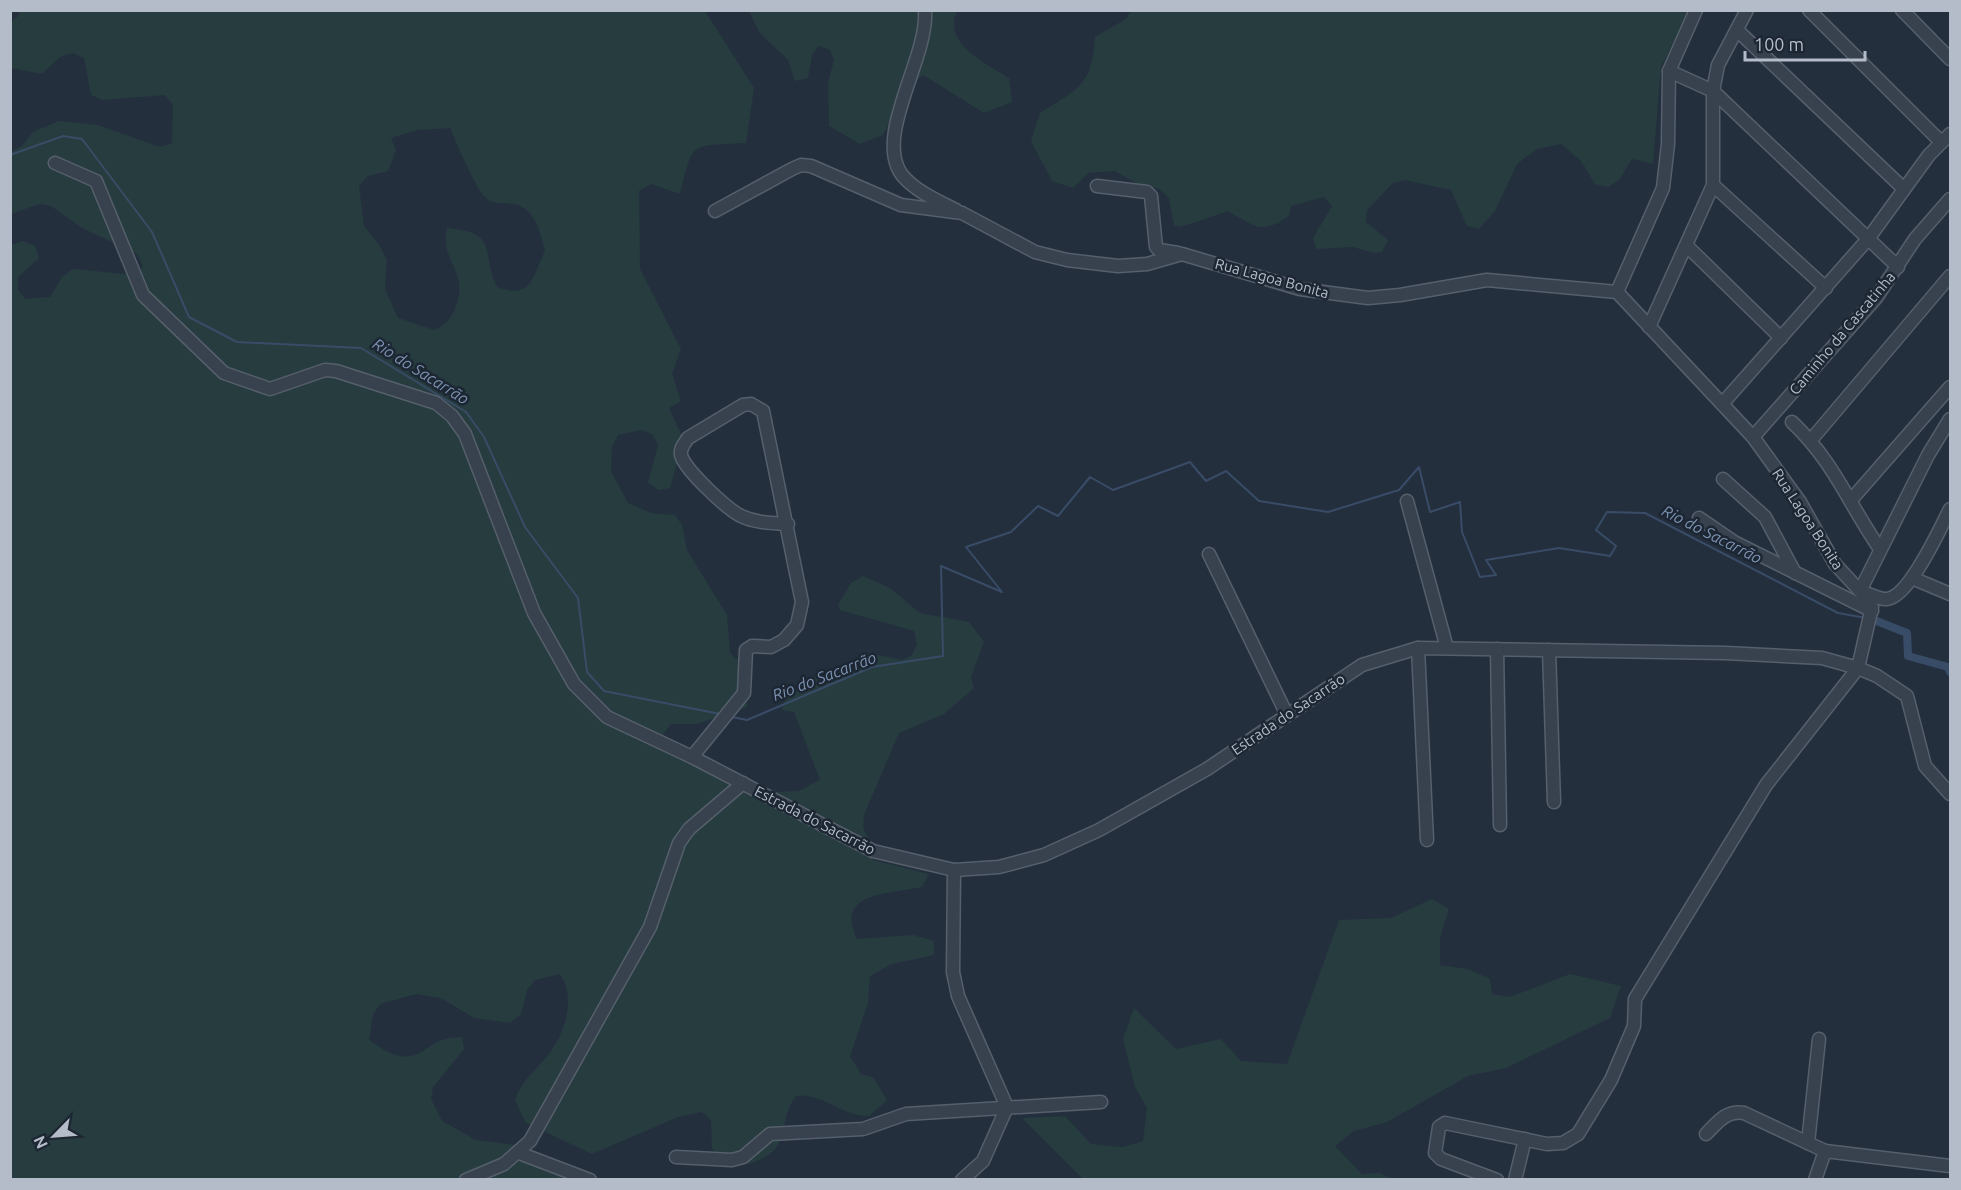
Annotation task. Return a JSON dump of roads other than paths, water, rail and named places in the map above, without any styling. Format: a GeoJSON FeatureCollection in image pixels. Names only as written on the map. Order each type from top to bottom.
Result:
{"type":"FeatureCollection","features":[{"type":"Feature","properties":{"kind":"street"},"geometry":{"type":"LineString","coordinates":[[925,10],[920,51],[897,120],[894,140],[896,162],[903,175],[916,186],[962,213],[1035,252],[1067,260],[1118,266],[1147,264],[1182,254]]}},
{"type":"Feature","properties":{"kind":"street"},"geometry":{"type":"LineString","coordinates":[[1617,292],[1665,179],[1669,71],[1696,10]]}},
{"type":"Feature","properties":{"kind":"street"},"geometry":{"type":"LineString","coordinates":[[1649,327],[1688,247],[1713,185],[1713,91],[1718,66],[1747,10]]}},
{"type":"Feature","properties":{"kind":"street"},"geometry":{"type":"LineString","coordinates":[[1722,404],[1869,239],[1904,189],[1945,138],[1809,10]]}},
{"type":"Feature","properties":{"kind":"street"},"geometry":{"type":"LineString","coordinates":[[1902,10],[1950,59]]}},
{"type":"Feature","properties":{"kind":"street"},"geometry":{"type":"LineString","coordinates":[[1737,30],[1904,189]]}},
{"type":"Feature","properties":{"kind":"street"},"geometry":{"type":"LineString","coordinates":[[1669,71],[1713,91],[1898,267]]}},
{"type":"Feature","properties":{"kind":"street","name":"Estrada do Sacarrão"},"geometry":{"type":"LineString","coordinates":[[55,163],[96,181],[140,291],[224,373],[270,389],[330,370],[436,403],[452,416],[465,434],[534,613],[574,684],[607,717],[692,757],[873,851],[954,870],[999,867],[1044,855],[1099,830],[1207,769],[1362,665],[1418,648],[1822,658],[1877,676],[1907,696],[1925,766],[1950,794]]}},
{"type":"Feature","properties":{"kind":"street"},"geometry":{"type":"LineString","coordinates":[[715,211],[801,165],[811,166],[901,205],[962,213]]}},
{"type":"Feature","properties":{"kind":"street"},"geometry":{"type":"LineString","coordinates":[[1713,185],[1826,288]]}},
{"type":"Feature","properties":{"kind":"street","name":"Rua Lagoa Bonita"},"geometry":{"type":"LineString","coordinates":[[1097,186],[1147,192],[1151,196],[1156,247],[1159,250],[1182,254],[1300,289],[1368,298],[1400,295],[1487,280],[1617,292],[1753,437],[1800,502],[1835,564],[1870,602],[1870,618]]}},
{"type":"Feature","properties":{"kind":"street","name":"Caminho da Cascatinha"},"geometry":{"type":"LineString","coordinates":[[1753,437],[1876,298],[1915,239],[1950,200]]}},
{"type":"Feature","properties":{"kind":"street"},"geometry":{"type":"LineString","coordinates":[[1688,247],[1781,338]]}},
{"type":"Feature","properties":{"kind":"street"},"geometry":{"type":"LineString","coordinates":[[1812,440],[1950,276]]}},
{"type":"Feature","properties":{"kind":"street"},"geometry":{"type":"LineString","coordinates":[[1851,500],[1950,387]]}},
{"type":"Feature","properties":{"kind":"street"},"geometry":{"type":"LineString","coordinates":[[692,757],[744,693],[746,650],[752,646],[771,647],[784,640],[797,626],[802,602],[788,524],[763,411],[751,404],[743,405],[688,438],[682,446],[681,456],[697,477],[719,499],[740,516],[759,522],[788,524]]}},
{"type":"Feature","properties":{"kind":"street"},"geometry":{"type":"LineString","coordinates":[[1950,419],[1928,455],[1860,591],[1886,599],[1896,596],[1912,578],[1946,528],[1950,509]]}},
{"type":"Feature","properties":{"kind":"street"},"geometry":{"type":"LineString","coordinates":[[1792,422],[1812,440],[1837,473],[1880,549]]}},
{"type":"Feature","properties":{"kind":"street"},"geometry":{"type":"LineString","coordinates":[[1723,479],[1765,517],[1796,574]]}},
{"type":"Feature","properties":{"kind":"street"},"geometry":{"type":"LineString","coordinates":[[1407,501],[1447,648]]}},
{"type":"Feature","properties":{"kind":"street"},"geometry":{"type":"LineString","coordinates":[[1497,1179],[1441,1159],[1435,1153],[1439,1126],[1445,1123],[1548,1144],[1563,1143],[1578,1134],[1611,1080],[1634,1026],[1635,999],[1766,785],[1858,668],[1870,618],[1796,574],[1734,542],[1699,518]]}},
{"type":"Feature","properties":{"kind":"street"},"geometry":{"type":"LineString","coordinates":[[1209,554],[1287,715]]}},
{"type":"Feature","properties":{"kind":"street"},"geometry":{"type":"LineString","coordinates":[[1912,578],[1950,594]]}},
{"type":"Feature","properties":{"kind":"street"},"geometry":{"type":"LineString","coordinates":[[1418,648],[1427,840]]}},
{"type":"Feature","properties":{"kind":"street"},"geometry":{"type":"LineString","coordinates":[[1497,649],[1500,825]]}},
{"type":"Feature","properties":{"kind":"street"},"geometry":{"type":"LineString","coordinates":[[1549,650],[1554,802]]}},
{"type":"Feature","properties":{"kind":"street"},"geometry":{"type":"LineString","coordinates":[[466,1179],[504,1164],[530,1141],[650,927],[680,843],[689,829],[743,783]]}},
{"type":"Feature","properties":{"kind":"street"},"geometry":{"type":"LineString","coordinates":[[954,870],[953,972],[958,996],[1007,1107],[983,1161],[962,1179]]}},
{"type":"Feature","properties":{"kind":"street"},"geometry":{"type":"LineString","coordinates":[[1808,1143],[1819,1039]]}},
{"type":"Feature","properties":{"kind":"street"},"geometry":{"type":"LineString","coordinates":[[676,1157],[732,1160],[743,1156],[770,1134],[863,1129],[906,1114],[1101,1102]]}},
{"type":"Feature","properties":{"kind":"street"},"geometry":{"type":"LineString","coordinates":[[1706,1134],[1725,1116],[1734,1112],[1744,1113],[1825,1151],[1950,1166]]}},
{"type":"Feature","properties":{"kind":"street"},"geometry":{"type":"LineString","coordinates":[[1515,1179],[1525,1139]]}},
{"type":"Feature","properties":{"kind":"street"},"geometry":{"type":"LineString","coordinates":[[1815,1179],[1825,1151]]}},
{"type":"Feature","properties":{"kind":"street"},"geometry":{"type":"LineString","coordinates":[[519,1152],[590,1179]]}},
{"type":"Feature","properties":{"kind":"waterway","name":"Rio do Sacarrão"},"geometry":{"type":"LineString","coordinates":[[10,155],[63,136],[82,139],[152,232],[189,317],[237,342],[361,348],[466,412],[484,437],[525,527],[578,598],[587,672],[604,691],[720,714]]}},
{"type":"Feature","properties":{"kind":"waterway","name":"Rio do Sacarrão"},"geometry":{"type":"LineString","coordinates":[[732,717],[747,720],[872,667],[943,656],[941,566],[1002,592],[966,547],[1011,532],[1038,506],[1058,516],[1090,477],[1113,490],[1190,462],[1206,481],[1226,471],[1259,501],[1328,512],[1399,490],[1419,467],[1430,512],[1460,502],[1462,532],[1480,577],[1496,575],[1486,560],[1559,548],[1610,556],[1616,546],[1596,530],[1607,512],[1645,513],[1838,613],[1866,618]]}},
{"type":"Feature","properties":{"kind":"waterway"},"geometry":{"type":"LineString","coordinates":[[1874,620],[1907,633],[1908,656],[1948,667],[1950,672]]}}]}
